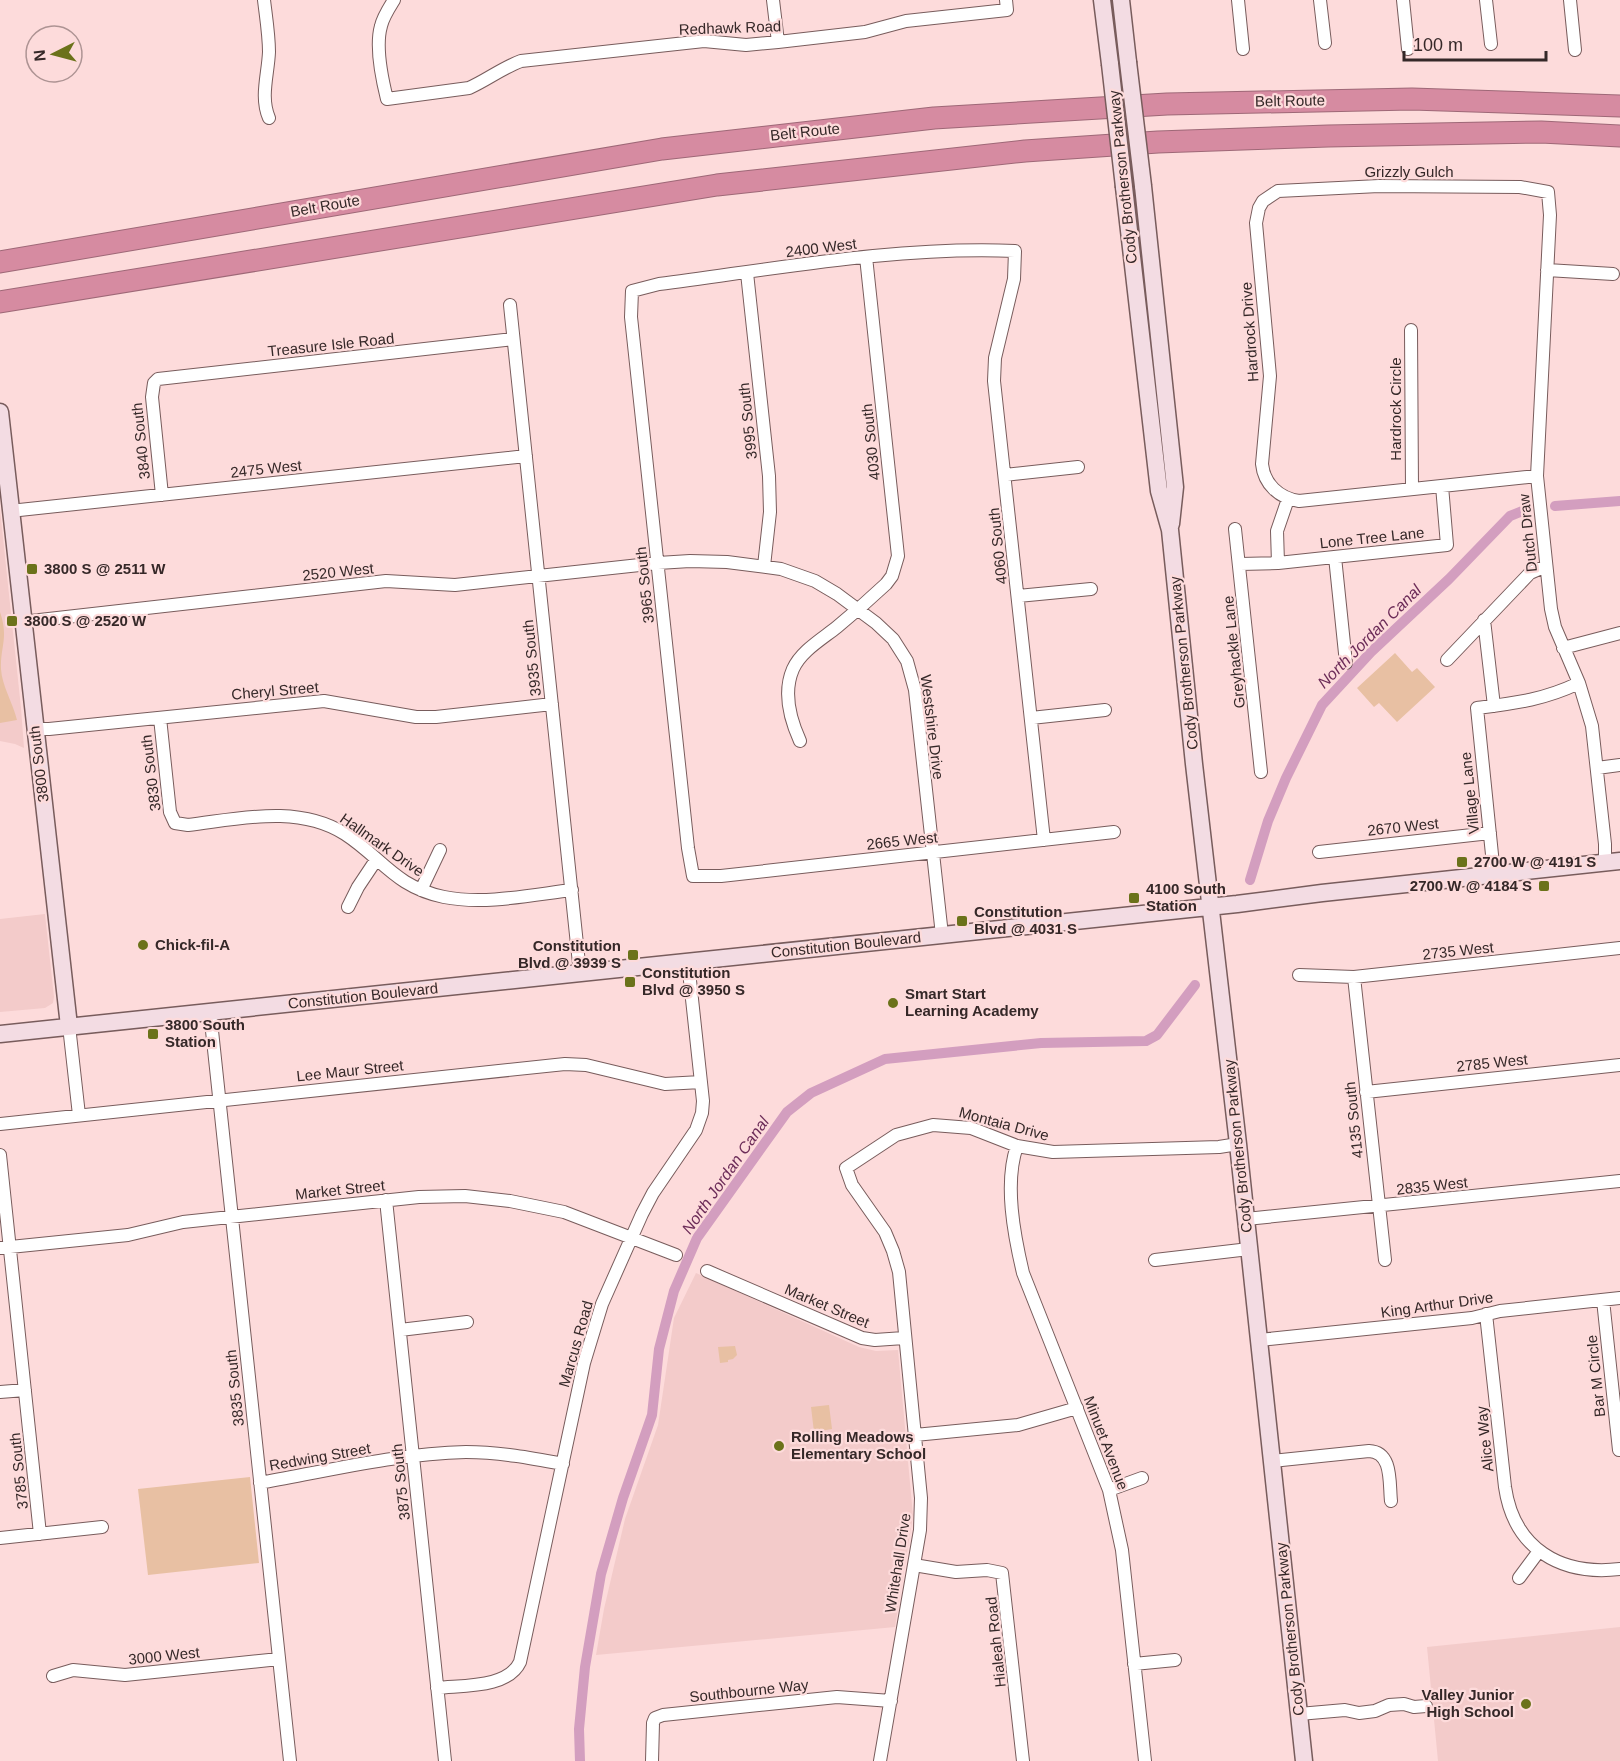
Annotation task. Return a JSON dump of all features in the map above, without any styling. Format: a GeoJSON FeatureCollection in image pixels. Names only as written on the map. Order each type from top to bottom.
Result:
{"type":"FeatureCollection","features":[{"type":"Feature","properties":{"kind":"highway","name":"Belt Route"},"geometry":{"type":"LineString","coordinates":[[10,260],[663,148],[934,118],[1167,104],[1412,99],[1620,106]]}},
{"type":"Feature","properties":{"kind":"highway"},"geometry":{"type":"LineString","coordinates":[[1541,132],[1620,144]]}},
{"type":"Feature","properties":{"kind":"highway"},"geometry":{"type":"LineString","coordinates":[[0,302],[717,184],[1091,146],[1267,138],[1541,132],[1620,136]]}},
{"type":"Feature","properties":{"kind":"main road","name":"Cody Brotherson Parkway"},"geometry":{"type":"LineString","coordinates":[[1102,0],[1158,491],[1170,530],[1304,1761]]}},
{"type":"Feature","properties":{"kind":"main road","name":"Cody Brotherson Parkway"},"geometry":{"type":"LineString","coordinates":[[1121,0],[1175,487],[1170,530]]}},
{"type":"Feature","properties":{"kind":"main road","name":"3800 South"},"geometry":{"type":"LineString","coordinates":[[0,412],[69,1026]]}},
{"type":"Feature","properties":{"kind":"main road","name":"Constitution Boulevard"},"geometry":{"type":"LineString","coordinates":[[0,1034],[1210,907],[1323,892],[1612,862]]}},
{"type":"Feature","properties":{"kind":"street"},"geometry":{"type":"LineString","coordinates":[[264,0],[269,51],[264,97],[269,118]]}},
{"type":"Feature","properties":{"kind":"street","name":"Redhawk Road"},"geometry":{"type":"LineString","coordinates":[[394,0],[381,26],[379,40],[387,99],[469,88],[521,61],[704,41],[746,45],[865,33],[906,21],[1006,5]]}},
{"type":"Feature","properties":{"kind":"street"},"geometry":{"type":"LineString","coordinates":[[773,0],[778,42]]}},
{"type":"Feature","properties":{"kind":"street"},"geometry":{"type":"LineString","coordinates":[[1238,0],[1243,49]]}},
{"type":"Feature","properties":{"kind":"street"},"geometry":{"type":"LineString","coordinates":[[1320,0],[1325,43]]}},
{"type":"Feature","properties":{"kind":"street"},"geometry":{"type":"LineString","coordinates":[[1403,0],[1408,49]]}},
{"type":"Feature","properties":{"kind":"street"},"geometry":{"type":"LineString","coordinates":[[1486,0],[1491,44]]}},
{"type":"Feature","properties":{"kind":"street"},"geometry":{"type":"LineString","coordinates":[[1570,0],[1575,50]]}},
{"type":"Feature","properties":{"kind":"street","name":"Grizzly Gulch"},"geometry":{"type":"LineString","coordinates":[[1271,194],[1286,190],[1378,186],[1520,187],[1548,192]]}},
{"type":"Feature","properties":{"kind":"street","name":"Dutch Draw"},"geometry":{"type":"LineString","coordinates":[[1548,192],[1550,215],[1537,477],[1555,627],[1579,684],[1592,726],[1605,844],[1612,862]]}},
{"type":"Feature","properties":{"kind":"street","name":"Hardrock Drive"},"geometry":{"type":"LineString","coordinates":[[1271,194],[1258,208],[1256,223],[1270,375],[1262,464],[1269,485],[1288,499]]}},
{"type":"Feature","properties":{"kind":"street","name":"2400 West"},"geometry":{"type":"LineString","coordinates":[[632,291],[658,284],[866,257],[984,250],[1015,251]]}},
{"type":"Feature","properties":{"kind":"street","name":"4060 South"},"geometry":{"type":"LineString","coordinates":[[1015,251],[1014,279],[995,358],[994,381],[1044,840]]}},
{"type":"Feature","properties":{"kind":"street","name":"4030 South"},"geometry":{"type":"LineString","coordinates":[[800,741],[792,723],[788,700],[788,683],[793,667],[813,646],[886,584],[892,576],[898,556],[866,257]]}},
{"type":"Feature","properties":{"kind":"street"},"geometry":{"type":"LineString","coordinates":[[1547,270],[1613,274]]}},
{"type":"Feature","properties":{"kind":"street","name":"3995 South"},"geometry":{"type":"LineString","coordinates":[[747,273],[770,476],[770,512],[764,566]]}},
{"type":"Feature","properties":{"kind":"street","name":"3965 South"},"geometry":{"type":"LineString","coordinates":[[632,291],[631,317],[688,848],[693,876]]}},
{"type":"Feature","properties":{"kind":"street","name":"3935 South"},"geometry":{"type":"LineString","coordinates":[[510,305],[580,973]]}},
{"type":"Feature","properties":{"kind":"street","name":"Hardrock Circle"},"geometry":{"type":"LineString","coordinates":[[1411,330],[1412,489]]}},
{"type":"Feature","properties":{"kind":"street","name":"Treasure Isle Road"},"geometry":{"type":"LineString","coordinates":[[153,383],[165,377],[513,339]]}},
{"type":"Feature","properties":{"kind":"street","name":"3840 South"},"geometry":{"type":"LineString","coordinates":[[153,383],[152,397],[162,495]]}},
{"type":"Feature","properties":{"kind":"street","name":"2475 West"},"geometry":{"type":"LineString","coordinates":[[10,511],[526,456]]}},
{"type":"Feature","properties":{"kind":"street"},"geometry":{"type":"LineString","coordinates":[[1005,476],[1078,467]]}},
{"type":"Feature","properties":{"kind":"street"},"geometry":{"type":"LineString","coordinates":[[1278,563],[1277,531],[1288,499],[1299,501],[1537,477]]}},
{"type":"Feature","properties":{"kind":"street","name":"Lone Tree Lane"},"geometry":{"type":"LineString","coordinates":[[1240,564],[1278,563],[1447,545],[1442,486]]}},
{"type":"Feature","properties":{"kind":"street","name":"Greyhackle Lane"},"geometry":{"type":"LineString","coordinates":[[1235,529],[1261,772]]}},
{"type":"Feature","properties":{"kind":"street"},"geometry":{"type":"LineString","coordinates":[[1335,557],[1346,663]]}},
{"type":"Feature","properties":{"kind":"street","name":"Westshire Drive"},"geometry":{"type":"LineString","coordinates":[[658,563],[709,561],[781,569],[815,581],[837,594],[893,639],[907,661],[912,675],[942,935]]}},
{"type":"Feature","properties":{"kind":"street","name":"2520 West"},"geometry":{"type":"LineString","coordinates":[[22,622],[386,581],[455,585],[658,563]]}},
{"type":"Feature","properties":{"kind":"street"},"geometry":{"type":"LineString","coordinates":[[1447,660],[1530,573],[1546,566]]}},
{"type":"Feature","properties":{"kind":"street"},"geometry":{"type":"LineString","coordinates":[[1018,596],[1091,589]]}},
{"type":"Feature","properties":{"kind":"street"},"geometry":{"type":"LineString","coordinates":[[1484,620],[1494,706],[1540,699],[1579,684]]}},
{"type":"Feature","properties":{"kind":"street"},"geometry":{"type":"LineString","coordinates":[[1563,648],[1620,633]]}},
{"type":"Feature","properties":{"kind":"street","name":"Cheryl Street"},"geometry":{"type":"LineString","coordinates":[[35,729],[324,701],[416,717],[436,717],[552,704]]}},
{"type":"Feature","properties":{"kind":"street","name":"Village Lane"},"geometry":{"type":"LineString","coordinates":[[1494,706],[1477,708],[1494,874]]}},
{"type":"Feature","properties":{"kind":"street"},"geometry":{"type":"LineString","coordinates":[[1031,718],[1105,710]]}},
{"type":"Feature","properties":{"kind":"street","name":"3830 South"},"geometry":{"type":"LineString","coordinates":[[160,718],[170,812],[175,823]]}},
{"type":"Feature","properties":{"kind":"street"},"geometry":{"type":"LineString","coordinates":[[1597,768],[1620,765]]}},
{"type":"Feature","properties":{"kind":"street","name":"Hallmark Drive"},"geometry":{"type":"LineString","coordinates":[[175,823],[188,825],[283,816],[306,819],[324,824],[344,834],[389,872],[421,890],[443,897],[465,900],[572,890]]}},
{"type":"Feature","properties":{"kind":"street","name":"2665 West"},"geometry":{"type":"LineString","coordinates":[[693,876],[721,876],[1114,832]]}},
{"type":"Feature","properties":{"kind":"street","name":"2670 West"},"geometry":{"type":"LineString","coordinates":[[1319,852],[1490,833]]}},
{"type":"Feature","properties":{"kind":"street"},"geometry":{"type":"LineString","coordinates":[[421,890],[440,850]]}},
{"type":"Feature","properties":{"kind":"street"},"geometry":{"type":"LineString","coordinates":[[348,907],[376,860]]}},
{"type":"Feature","properties":{"kind":"street","name":"2735 West"},"geometry":{"type":"LineString","coordinates":[[1299,975],[1354,977],[1620,948]]}},
{"type":"Feature","properties":{"kind":"street","name":"Marcus Road"},"geometry":{"type":"LineString","coordinates":[[437,1688],[497,1681],[510,1675],[518,1667],[522,1656],[592,1334],[606,1294],[647,1203],[701,1119],[703,1107],[701,1082],[688,962]]}},
{"type":"Feature","properties":{"kind":"street","name":"4135 South"},"geometry":{"type":"LineString","coordinates":[[1354,977],[1385,1260]]}},
{"type":"Feature","properties":{"kind":"street","name":"3835 South"},"geometry":{"type":"LineString","coordinates":[[210,1012],[290,1761]]}},
{"type":"Feature","properties":{"kind":"street","name":"3800 South"},"geometry":{"type":"LineString","coordinates":[[69,1026],[79,1115]]}},
{"type":"Feature","properties":{"kind":"street","name":"Lee Maur Street"},"geometry":{"type":"LineString","coordinates":[[0,1124],[565,1064],[586,1065],[665,1084],[701,1082]]}},
{"type":"Feature","properties":{"kind":"street","name":"2785 West"},"geometry":{"type":"LineString","coordinates":[[1366,1092],[1620,1065]]}},
{"type":"Feature","properties":{"kind":"street","name":"Montaia Drive"},"geometry":{"type":"LineString","coordinates":[[846,1168],[896,1135],[933,1125],[971,1128],[1017,1146],[1040,1151],[1219,1147],[1238,1144]]}},
{"type":"Feature","properties":{"kind":"street","name":"Minuet Avenue"},"geometry":{"type":"LineString","coordinates":[[1017,1146],[1010,1178],[1023,1273],[1109,1490],[1122,1550],[1145,1761]]}},
{"type":"Feature","properties":{"kind":"street","name":"3785 South"},"geometry":{"type":"LineString","coordinates":[[0,1155],[5,1247],[25,1390],[40,1534]]}},
{"type":"Feature","properties":{"kind":"street","name":"Whitehall Drive"},"geometry":{"type":"LineString","coordinates":[[846,1168],[852,1185],[880,1223],[893,1251],[899,1272],[922,1509],[880,1761]]}},
{"type":"Feature","properties":{"kind":"street","name":"2835 West"},"geometry":{"type":"LineString","coordinates":[[1246,1219],[1620,1181]]}},
{"type":"Feature","properties":{"kind":"street","name":"Market Street"},"geometry":{"type":"LineString","coordinates":[[5,1247],[128,1235],[183,1222],[232,1216],[446,1196],[510,1201],[564,1212],[676,1255]]}},
{"type":"Feature","properties":{"kind":"street","name":"3875 South"},"geometry":{"type":"LineString","coordinates":[[386,1200],[445,1761]]}},
{"type":"Feature","properties":{"kind":"street"},"geometry":{"type":"LineString","coordinates":[[1155,1260],[1250,1249]]}},
{"type":"Feature","properties":{"kind":"street","name":"Market Street"},"geometry":{"type":"LineString","coordinates":[[707,1271],[862,1338],[875,1340],[904,1338]]}},
{"type":"Feature","properties":{"kind":"street","name":"King Arthur Drive"},"geometry":{"type":"LineString","coordinates":[[1259,1340],[1460,1319],[1620,1298]]}},
{"type":"Feature","properties":{"kind":"street","name":"Bar M Circle"},"geometry":{"type":"LineString","coordinates":[[1603,1300],[1619,1450]]}},
{"type":"Feature","properties":{"kind":"street","name":"Alice Way"},"geometry":{"type":"LineString","coordinates":[[1486,1314],[1506,1497],[1517,1526],[1539,1551],[1559,1563],[1599,1571],[1620,1569]]}},
{"type":"Feature","properties":{"kind":"street"},"geometry":{"type":"LineString","coordinates":[[400,1330],[467,1322]]}},
{"type":"Feature","properties":{"kind":"street"},"geometry":{"type":"LineString","coordinates":[[0,1392],[25,1390]]}},
{"type":"Feature","properties":{"kind":"street"},"geometry":{"type":"LineString","coordinates":[[915,1435],[1018,1425],[1077,1408]]}},
{"type":"Feature","properties":{"kind":"street"},"geometry":{"type":"LineString","coordinates":[[1272,1461],[1373,1451],[1381,1454],[1386,1461],[1391,1500]]}},
{"type":"Feature","properties":{"kind":"street","name":"Redwing Street"},"geometry":{"type":"LineString","coordinates":[[260,1483],[413,1456],[452,1453],[529,1457],[563,1464]]}},
{"type":"Feature","properties":{"kind":"street"},"geometry":{"type":"LineString","coordinates":[[1109,1490],[1142,1478]]}},
{"type":"Feature","properties":{"kind":"street"},"geometry":{"type":"LineString","coordinates":[[0,1538],[102,1527]]}},
{"type":"Feature","properties":{"kind":"street"},"geometry":{"type":"LineString","coordinates":[[1520,1578],[1539,1551]]}},
{"type":"Feature","properties":{"kind":"street","name":"Hialeah Road"},"geometry":{"type":"LineString","coordinates":[[914,1565],[956,1572],[987,1570],[1002,1573],[1023,1761]]}},
{"type":"Feature","properties":{"kind":"street","name":"3000 West"},"geometry":{"type":"LineString","coordinates":[[53,1676],[74,1670],[125,1675],[279,1659]]}},
{"type":"Feature","properties":{"kind":"street"},"geometry":{"type":"LineString","coordinates":[[1134,1664],[1174,1660]]}},
{"type":"Feature","properties":{"kind":"street","name":"Southbourne Way"},"geometry":{"type":"LineString","coordinates":[[652,1761],[653,1723],[655,1718],[663,1715],[837,1696],[891,1701]]}},
{"type":"Feature","properties":{"kind":"street"},"geometry":{"type":"LineString","coordinates":[[1299,1714],[1345,1710],[1359,1713],[1404,1704],[1414,1707],[1426,1706]]}},
{"type":"Feature","properties":{"kind":"shaded area"},"geometry":{"type":"Polygon","coordinates":[[[0,509],[21,708],[24,748],[0,741],[0,509]]]}},
{"type":"Feature","properties":{"kind":"shaded area"},"geometry":{"type":"Polygon","coordinates":[[[0,612],[4,629],[1,669],[5,688],[17,720],[0,723],[0,612]]]}},
{"type":"Feature","properties":{"kind":"shaded area"},"geometry":{"type":"Polygon","coordinates":[[[1395,653],[1412,672],[1417,668],[1435,687],[1397,722],[1379,703],[1374,707],[1357,688],[1395,653]]]}},
{"type":"Feature","properties":{"kind":"shaded area"},"geometry":{"type":"Polygon","coordinates":[[[45,914],[53,1003],[45,1008],[0,1012],[0,919],[45,914]]]}},
{"type":"Feature","properties":{"kind":"shaded area","name":"Rolling Meadows Elementary School"},"geometry":{"type":"Polygon","coordinates":[[[696,1273],[859,1347],[876,1351],[898,1350],[913,1516],[895,1627],[596,1655],[625,1519],[658,1425],[674,1318],[696,1273]]]}},
{"type":"Feature","properties":{"kind":"shaded area"},"geometry":{"type":"Polygon","coordinates":[[[735,1346],[737,1355],[728,1362],[720,1363],[718,1347],[735,1346]]]}},
{"type":"Feature","properties":{"kind":"shaded area"},"geometry":{"type":"Polygon","coordinates":[[[829,1405],[832,1429],[814,1432],[811,1407],[829,1405]]]}},
{"type":"Feature","properties":{"kind":"shaded area"},"geometry":{"type":"Polygon","coordinates":[[[250,1477],[259,1563],[148,1575],[138,1489],[250,1477]]]}},
{"type":"Feature","properties":{"kind":"shaded area","name":"Valley Junior High School"},"geometry":{"type":"Polygon","coordinates":[[[1620,1627],[1620,1761],[1438,1761],[1427,1647],[1620,1627]]]}},
{"type":"Feature","properties":{"kind":"waterway","name":"North Jordan Canal"},"geometry":{"type":"LineString","coordinates":[[1555,506],[1620,501]]}},
{"type":"Feature","properties":{"kind":"waterway","name":"North Jordan Canal"},"geometry":{"type":"LineString","coordinates":[[1250,880],[1268,821],[1286,778],[1322,705],[1371,652],[1449,579],[1510,516],[1525,510]]}},
{"type":"Feature","properties":{"kind":"waterway","name":"North Jordan Canal"},"geometry":{"type":"LineString","coordinates":[[580,1761],[579,1729],[585,1667],[601,1574],[623,1498],[652,1415],[659,1349],[674,1291],[697,1238],[787,1112],[811,1093],[885,1059],[1041,1043],[1146,1041],[1157,1035],[1195,985]]}},
{"type":"Feature","properties":{"kind":"place","name":"3800 S @ 2511 W"},"geometry":{"type":"Point","coordinates":[32,569]}},
{"type":"Feature","properties":{"kind":"place","name":"3800 S @ 2520 W"},"geometry":{"type":"Point","coordinates":[12,621]}},
{"type":"Feature","properties":{"kind":"place","name":"2700 W @ 4191 S"},"geometry":{"type":"Point","coordinates":[1462,862]}},
{"type":"Feature","properties":{"kind":"place","name":"2700 W @ 4184 S"},"geometry":{"type":"Point","coordinates":[1544,886]}},
{"type":"Feature","properties":{"kind":"place","name":"4100 South Station"},"geometry":{"type":"Point","coordinates":[1134,898]}},
{"type":"Feature","properties":{"kind":"place","name":"Constitution Blvd @ 4031 S"},"geometry":{"type":"Point","coordinates":[962,921]}},
{"type":"Feature","properties":{"kind":"place","name":"Chick-fil-A"},"geometry":{"type":"Point","coordinates":[143,945]}},
{"type":"Feature","properties":{"kind":"place","name":"Constitution Blvd @ 3939 S"},"geometry":{"type":"Point","coordinates":[633,955]}},
{"type":"Feature","properties":{"kind":"place","name":"Constitution Blvd @ 3950 S"},"geometry":{"type":"Point","coordinates":[630,982]}},
{"type":"Feature","properties":{"kind":"place","name":"Smart Start Learning Academy"},"geometry":{"type":"Point","coordinates":[893,1003]}},
{"type":"Feature","properties":{"kind":"place","name":"3800 South Station"},"geometry":{"type":"Point","coordinates":[153,1034]}},
{"type":"Feature","properties":{"kind":"place","name":"Rolling Meadows Elementary School"},"geometry":{"type":"Point","coordinates":[779,1446]}},
{"type":"Feature","properties":{"kind":"place","name":"Valley Junior High School"},"geometry":{"type":"Point","coordinates":[1526,1704]}}]}
